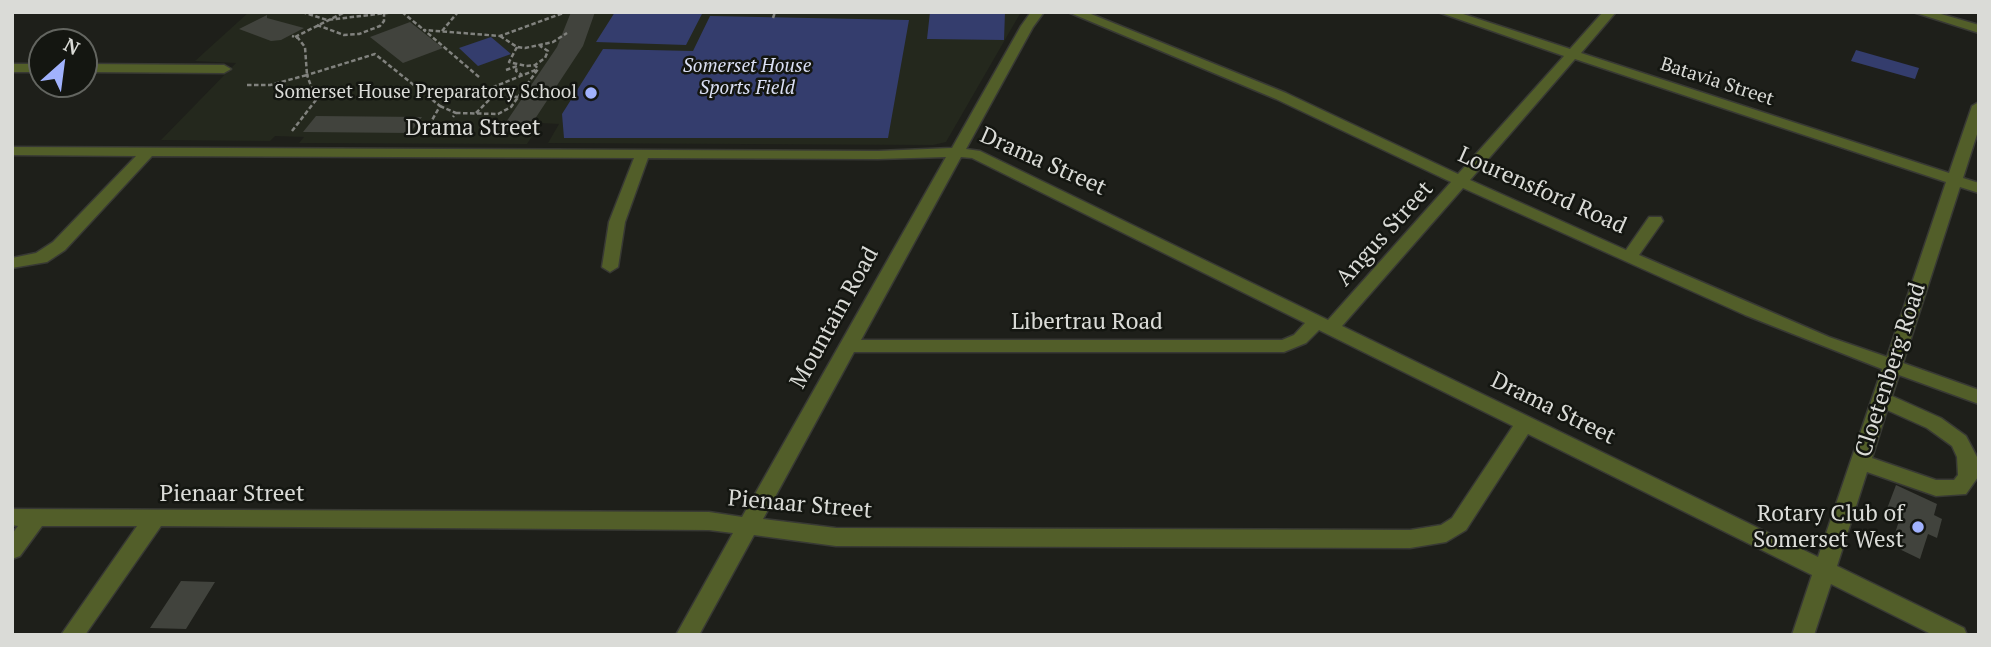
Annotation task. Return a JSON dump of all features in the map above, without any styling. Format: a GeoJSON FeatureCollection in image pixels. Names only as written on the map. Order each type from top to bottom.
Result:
{"type":"FeatureCollection","features":[{"type":"Feature","properties":{"kind":"street","name":"Lourensford Road"},"geometry":{"type":"LineString","coordinates":[[1061,12],[1082,14],[1281,96],[1461,182],[1793,329],[1979,397]]}},
{"type":"Feature","properties":{"kind":"street","name":"Batavia Street"},"geometry":{"type":"LineString","coordinates":[[1444,12],[1979,188]]}},
{"type":"Feature","properties":{"kind":"street","name":"Angus Street"},"geometry":{"type":"LineString","coordinates":[[1325,324],[1461,182],[1610,12]]}},
{"type":"Feature","properties":{"kind":"street"},"geometry":{"type":"LineString","coordinates":[[1919,12],[1979,29]]}},
{"type":"Feature","properties":{"kind":"street"},"geometry":{"type":"LineString","coordinates":[[1033,16],[1050,13]]}},
{"type":"Feature","properties":{"kind":"street","name":"Mountain Road"},"geometry":{"type":"LineString","coordinates":[[687,635],[1033,16]]}},
{"type":"Feature","properties":{"kind":"street"},"geometry":{"type":"LineString","coordinates":[[98,68],[224,69]]}},
{"type":"Feature","properties":{"kind":"street","name":"Cloetenberg Road"},"geometry":{"type":"LineString","coordinates":[[1803,635],[1979,106]]}},
{"type":"Feature","properties":{"kind":"street"},"geometry":{"type":"LineString","coordinates":[[276,152],[290,133]]}},
{"type":"Feature","properties":{"kind":"street"},"geometry":{"type":"LineString","coordinates":[[12,263],[41,258],[60,246],[157,151],[178,139]]}},
{"type":"Feature","properties":{"kind":"street","name":"Drama Street"},"geometry":{"type":"LineString","coordinates":[[12,151],[956,152],[983,157],[1956,635]]}},
{"type":"Feature","properties":{"kind":"street"},"geometry":{"type":"LineString","coordinates":[[610,267],[617,222],[643,153]]}},
{"type":"Feature","properties":{"kind":"street"},"geometry":{"type":"LineString","coordinates":[[1629,257],[1655,220]]}},
{"type":"Feature","properties":{"kind":"street","name":"Libertrau Road"},"geometry":{"type":"LineString","coordinates":[[847,346],[1284,346],[1325,324]]}},
{"type":"Feature","properties":{"kind":"street"},"geometry":{"type":"LineString","coordinates":[[1861,462],[1936,488],[1959,488],[1968,477],[1967,457],[1959,441],[1934,423],[1881,400]]}},
{"type":"Feature","properties":{"kind":"street","name":"Pienaar Street"},"geometry":{"type":"LineString","coordinates":[[12,517],[709,521],[835,537],[1431,537],[1447,533],[1460,524],[1525,423]]}},
{"type":"Feature","properties":{"kind":"street"},"geometry":{"type":"LineString","coordinates":[[12,550],[37,517]]}},
{"type":"Feature","properties":{"kind":"street"},"geometry":{"type":"LineString","coordinates":[[72,635],[155,518]]}},
{"type":"Feature","properties":{"kind":"path"},"geometry":{"type":"LineString","coordinates":[[302,12],[327,20],[395,12]]}},
{"type":"Feature","properties":{"kind":"path"},"geometry":{"type":"LineString","coordinates":[[290,133],[316,100],[307,75],[305,47],[293,36],[345,12]]}},
{"type":"Feature","properties":{"kind":"path"},"geometry":{"type":"LineString","coordinates":[[402,12],[479,77]]}},
{"type":"Feature","properties":{"kind":"path"},"geometry":{"type":"LineString","coordinates":[[442,32],[458,12]]}},
{"type":"Feature","properties":{"kind":"path"},"geometry":{"type":"LineString","coordinates":[[424,30],[500,36],[566,12]]}},
{"type":"Feature","properties":{"kind":"path"},"geometry":{"type":"LineString","coordinates":[[773,18],[775,12]]}},
{"type":"Feature","properties":{"kind":"path"},"geometry":{"type":"LineString","coordinates":[[317,25],[334,33],[359,34],[380,26],[384,14]]}},
{"type":"Feature","properties":{"kind":"path"},"geometry":{"type":"LineString","coordinates":[[500,36],[517,47],[540,46],[567,33]]}},
{"type":"Feature","properties":{"kind":"path"},"geometry":{"type":"LineString","coordinates":[[506,70],[535,65],[545,58],[548,51],[540,46]]}},
{"type":"Feature","properties":{"kind":"path"},"geometry":{"type":"LineString","coordinates":[[517,47],[509,62],[517,66]]}},
{"type":"Feature","properties":{"kind":"path"},"geometry":{"type":"LineString","coordinates":[[262,89],[375,54],[455,115],[498,114],[511,107],[538,69]]}},
{"type":"Feature","properties":{"kind":"path"},"geometry":{"type":"LineString","coordinates":[[535,65],[538,69]]}},
{"type":"Feature","properties":{"kind":"path"},"geometry":{"type":"LineString","coordinates":[[517,66],[516,71],[522,75]]}},
{"type":"Feature","properties":{"kind":"path"},"geometry":{"type":"LineString","coordinates":[[519,97],[493,96],[485,90],[538,69]]}},
{"type":"Feature","properties":{"kind":"path"},"geometry":{"type":"LineString","coordinates":[[247,85],[270,85]]}},
{"type":"Feature","properties":{"kind":"path"},"geometry":{"type":"LineString","coordinates":[[476,113],[493,96]]}},
{"type":"Feature","properties":{"kind":"path"},"geometry":{"type":"LineString","coordinates":[[431,122],[440,106]]}},
{"type":"Feature","properties":{"kind":"shaded area","name":"Somerset House Preparatory School"},"geometry":{"type":"Polygon","coordinates":[[[249,12],[1021,12],[946,142],[933,145],[548,143],[559,124],[541,123],[527,144],[299,143],[304,137],[275,136],[270,141],[161,140],[236,63],[195,61],[249,12]]]}},
{"type":"Feature","properties":{"kind":"green space"},"geometry":{"type":"Polygon","coordinates":[[[615,12],[703,12],[686,45],[596,42],[615,12]]]}},
{"type":"Feature","properties":{"kind":"green space"},"geometry":{"type":"Polygon","coordinates":[[[930,12],[1005,12],[1004,40],[927,39],[930,12]]]}},
{"type":"Feature","properties":{"kind":"green space","name":"Somerset House Sports Field"},"geometry":{"type":"Polygon","coordinates":[[[710,16],[909,20],[888,138],[564,138],[562,114],[603,49],[693,51],[710,16]]]}},
{"type":"Feature","properties":{"kind":"green space"},"geometry":{"type":"Polygon","coordinates":[[[491,37],[511,54],[478,66],[459,48],[491,37]]]}},
{"type":"Feature","properties":{"kind":"green space"},"geometry":{"type":"Polygon","coordinates":[[[1856,50],[1919,68],[1915,79],[1851,61],[1856,50]]]}},
{"type":"Feature","properties":{"kind":"building"},"geometry":{"type":"Polygon","coordinates":[[[571,12],[595,12],[583,46],[527,131],[500,131],[557,47],[571,12]]]}},
{"type":"Feature","properties":{"kind":"building"},"geometry":{"type":"Polygon","coordinates":[[[267,15],[267,18],[304,28],[281,40],[271,41],[239,29],[267,15]]]}},
{"type":"Feature","properties":{"kind":"building"},"geometry":{"type":"Polygon","coordinates":[[[410,22],[443,48],[403,63],[370,37],[410,22]]]}},
{"type":"Feature","properties":{"kind":"building"},"geometry":{"type":"Polygon","coordinates":[[[316,116],[422,117],[410,133],[303,132],[316,116]]]}},
{"type":"Feature","properties":{"kind":"building","name":"Rotary Club of Somerset West"},"geometry":{"type":"Polygon","coordinates":[[[1896,485],[1937,504],[1934,515],[1942,519],[1937,538],[1928,534],[1920,559],[1891,545],[1899,521],[1885,514],[1896,485]]]}},
{"type":"Feature","properties":{"kind":"building"},"geometry":{"type":"Polygon","coordinates":[[[181,581],[215,582],[186,629],[150,628],[181,581]]]}},
{"type":"Feature","properties":{"kind":"place","name":"Somerset House Preparatory School"},"geometry":{"type":"Point","coordinates":[591,93]}},
{"type":"Feature","properties":{"kind":"place","name":"Rotary Club of Somerset West"},"geometry":{"type":"Point","coordinates":[1918,527]}}]}
